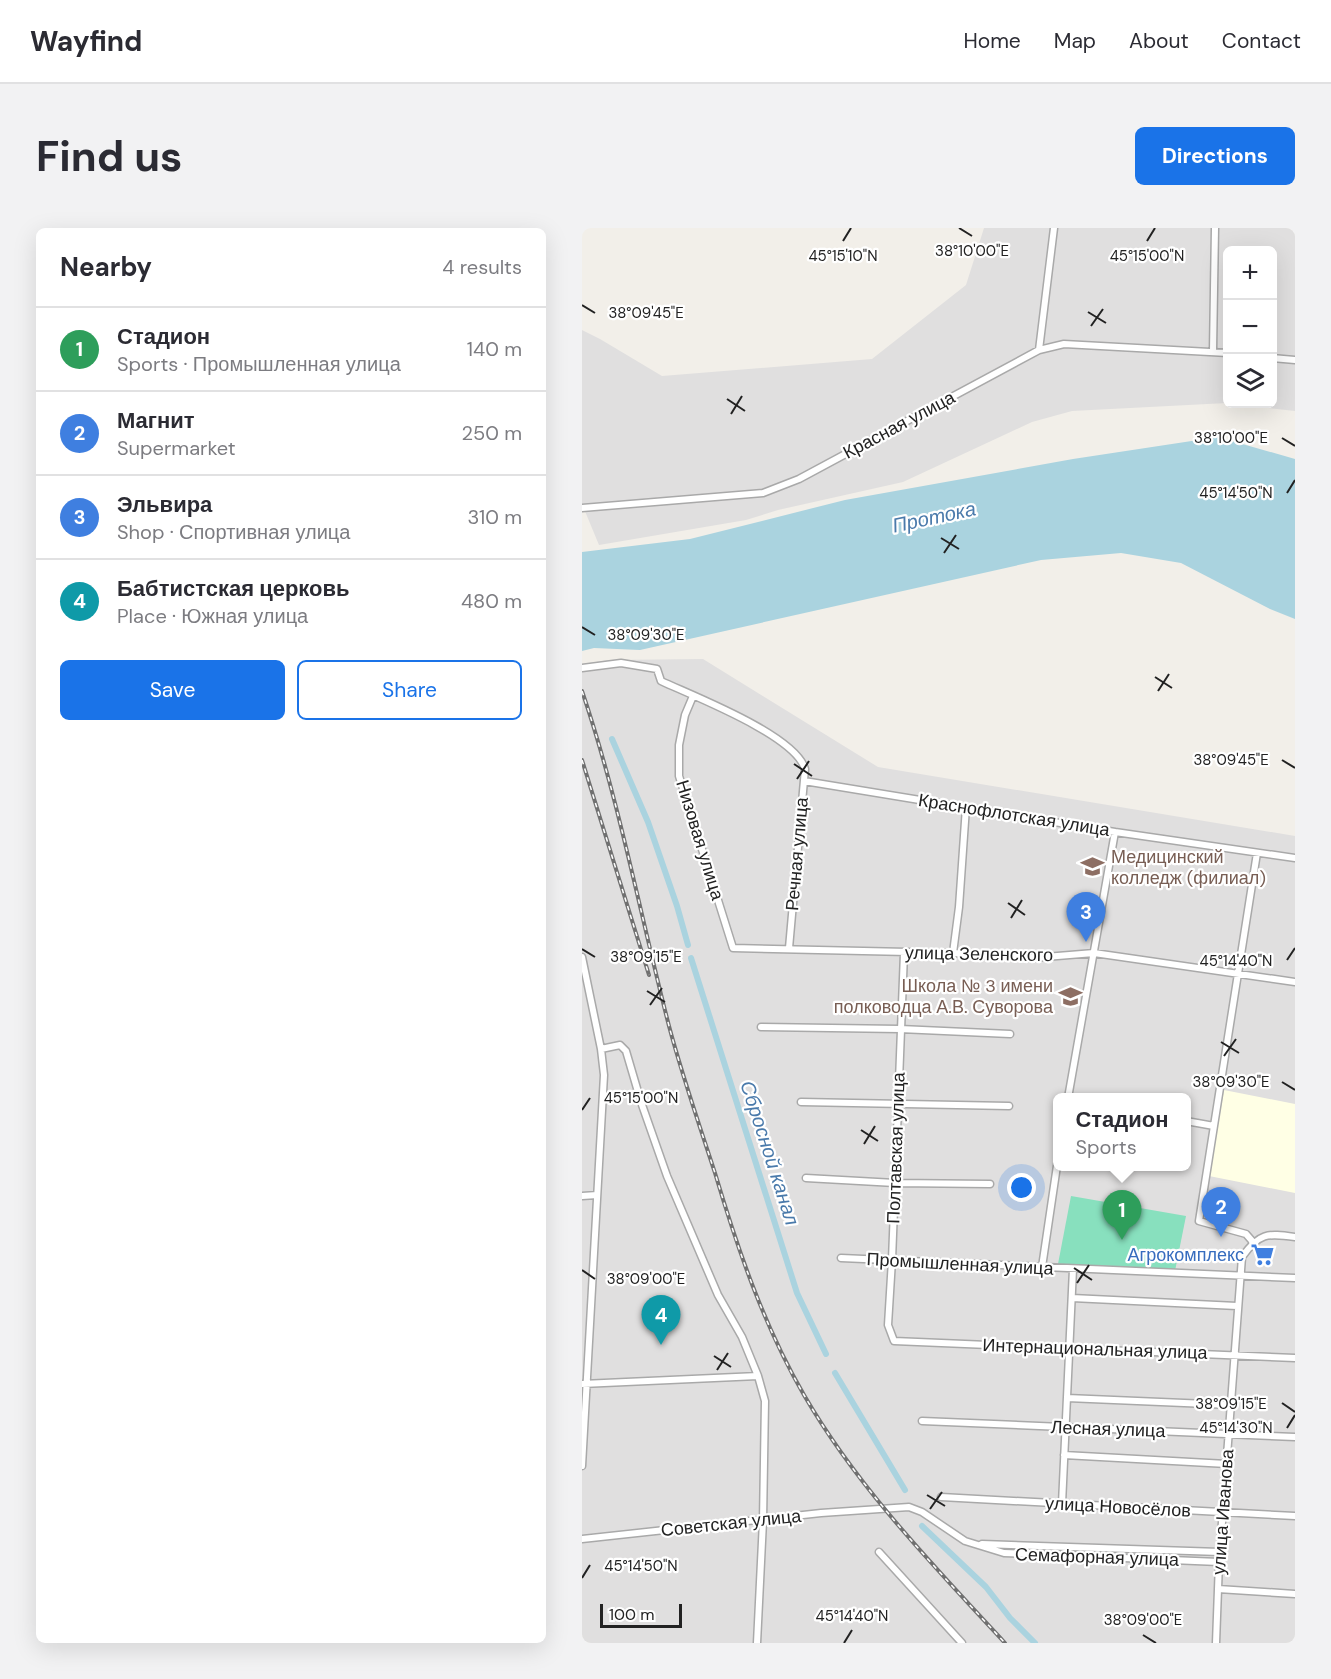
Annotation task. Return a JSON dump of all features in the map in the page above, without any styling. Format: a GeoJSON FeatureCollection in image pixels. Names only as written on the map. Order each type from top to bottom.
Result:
{"type":"FeatureCollection","features":[{"type":"Feature","properties":{"kind":"street"},"geometry":{"type":"LineString","coordinates":[[1039,350],[1054,228]]}},
{"type":"Feature","properties":{"kind":"street"},"geometry":{"type":"LineString","coordinates":[[1213,351],[1215,228]]}},
{"type":"Feature","properties":{"kind":"street","name":"Красная улица"},"geometry":{"type":"LineString","coordinates":[[582,508],[763,493],[799,479],[1039,350],[1064,344],[1223,352]]}},
{"type":"Feature","properties":{"kind":"street"},"geometry":{"type":"LineString","coordinates":[[1277,358],[1295,360]]}},
{"type":"Feature","properties":{"kind":"street"},"geometry":{"type":"LineString","coordinates":[[582,668],[621,663],[657,669],[661,681],[693,696]]}},
{"type":"Feature","properties":{"kind":"street","name":"Речная улица"},"geometry":{"type":"LineString","coordinates":[[693,696],[766,731],[803,761],[805,769],[789,948]]}},
{"type":"Feature","properties":{"kind":"street","name":"Низовая улица"},"geometry":{"type":"LineString","coordinates":[[693,696],[685,714],[679,745],[679,776],[733,948]]}},
{"type":"Feature","properties":{"kind":"street","name":"Краснофлотская улица"},"geometry":{"type":"LineString","coordinates":[[804,781],[1115,832],[1295,858]]}},
{"type":"Feature","properties":{"kind":"street"},"geometry":{"type":"LineString","coordinates":[[953,953],[959,907],[966,807]]}},
{"type":"Feature","properties":{"kind":"street"},"geometry":{"type":"LineString","coordinates":[[1069,1093],[1115,832]]}},
{"type":"Feature","properties":{"kind":"street"},"geometry":{"type":"LineString","coordinates":[[1257,853],[1199,1221],[1246,1234],[1252,1242],[1272,1234],[1295,1237]]}},
{"type":"Feature","properties":{"kind":"street","name":"улица Зеленского"},"geometry":{"type":"LineString","coordinates":[[733,948],[953,953],[1034,958],[1094,953],[1295,982]]}},
{"type":"Feature","properties":{"kind":"street","name":"Полтавская улица"},"geometry":{"type":"LineString","coordinates":[[894,1341],[888,1325],[904,953]]}},
{"type":"Feature","properties":{"kind":"street"},"geometry":{"type":"LineString","coordinates":[[582,957],[601,1048],[603,1075],[582,1466]]}},
{"type":"Feature","properties":{"kind":"street"},"geometry":{"type":"LineString","coordinates":[[761,1027],[900,1029],[1010,1034]]}},
{"type":"Feature","properties":{"kind":"street"},"geometry":{"type":"LineString","coordinates":[[601,1048],[620,1045],[626,1051],[640,1102],[667,1176],[718,1295],[742,1337],[758,1376],[765,1401],[763,1521],[757,1643]]}},
{"type":"Feature","properties":{"kind":"street"},"geometry":{"type":"LineString","coordinates":[[801,1102],[1009,1106]]}},
{"type":"Feature","properties":{"kind":"street"},"geometry":{"type":"LineString","coordinates":[[1191,1122],[1214,1126]]}},
{"type":"Feature","properties":{"kind":"street"},"geometry":{"type":"LineString","coordinates":[[1042,1267],[1056,1171]]}},
{"type":"Feature","properties":{"kind":"street"},"geometry":{"type":"LineString","coordinates":[[806,1178],[895,1183],[990,1184]]}},
{"type":"Feature","properties":{"kind":"street"},"geometry":{"type":"LineString","coordinates":[[582,1196],[597,1195]]}},
{"type":"Feature","properties":{"kind":"street","name":"улица Иванова"},"geometry":{"type":"LineString","coordinates":[[1216,1643],[1219,1562],[1237,1306],[1242,1257],[1252,1242]]}},
{"type":"Feature","properties":{"kind":"street","name":"Промышленная улица"},"geometry":{"type":"LineString","coordinates":[[841,1258],[1295,1278]]}},
{"type":"Feature","properties":{"kind":"street"},"geometry":{"type":"LineString","coordinates":[[1062,1504],[1073,1269]]}},
{"type":"Feature","properties":{"kind":"street"},"geometry":{"type":"LineString","coordinates":[[1072,1298],[1237,1306]]}},
{"type":"Feature","properties":{"kind":"street","name":"Интернациональная улица"},"geometry":{"type":"LineString","coordinates":[[894,1341],[1295,1358]]}},
{"type":"Feature","properties":{"kind":"street"},"geometry":{"type":"LineString","coordinates":[[585,1384],[758,1376]]}},
{"type":"Feature","properties":{"kind":"street"},"geometry":{"type":"LineString","coordinates":[[1067,1398],[1231,1405]]}},
{"type":"Feature","properties":{"kind":"street","name":"Лесная улица"},"geometry":{"type":"LineString","coordinates":[[922,1420],[1295,1437]]}},
{"type":"Feature","properties":{"kind":"street"},"geometry":{"type":"LineString","coordinates":[[1064,1455],[1227,1464]]}},
{"type":"Feature","properties":{"kind":"street","name":"улица Новосёлов"},"geometry":{"type":"LineString","coordinates":[[941,1497],[1295,1516]]}},
{"type":"Feature","properties":{"kind":"street","name":"Семафорная улица"},"geometry":{"type":"LineString","coordinates":[[879,1510],[909,1507],[927,1515],[965,1541],[1004,1553],[1219,1562]]}},
{"type":"Feature","properties":{"kind":"street","name":"Советская улица"},"geometry":{"type":"LineString","coordinates":[[582,1539],[821,1513],[879,1510]]}},
{"type":"Feature","properties":{"kind":"street","name":"Семафорная улица"},"geometry":{"type":"LineString","coordinates":[[975,1544],[1220,1552]]}},
{"type":"Feature","properties":{"kind":"street"},"geometry":{"type":"LineString","coordinates":[[1004,1544],[999,1548],[1004,1553]]}},
{"type":"Feature","properties":{"kind":"street"},"geometry":{"type":"LineString","coordinates":[[879,1552],[962,1643]]}},
{"type":"Feature","properties":{"kind":"street"},"geometry":{"type":"LineString","coordinates":[[1218,1589],[1295,1594]]}},
{"type":"Feature","properties":{"kind":"shaded area"},"geometry":{"type":"Polygon","coordinates":[[[984,228],[1295,228],[1295,411],[1268,408],[1277,408],[1277,246],[1223,246],[1223,403],[1072,411],[1032,422],[903,482],[778,510],[746,520],[599,545],[582,504],[582,330],[662,376],[872,359],[966,285],[984,228]]]}},
{"type":"Feature","properties":{"kind":"shaded area"},"geometry":{"type":"Polygon","coordinates":[[[703,659],[878,767],[1295,836],[1295,1643],[582,1643],[582,664],[609,660],[703,659]]]}},
{"type":"Feature","properties":{"kind":"shaded area"},"geometry":{"type":"Polygon","coordinates":[[[1224,1090],[1295,1104],[1295,1193],[1209,1176],[1224,1090]]]}},
{"type":"Feature","properties":{"kind":"green space"},"geometry":{"type":"Polygon","coordinates":[[[1071,1196],[1186,1216],[1175,1271],[1058,1264],[1071,1196]]]}},
{"type":"Feature","properties":{"kind":"water","name":"Протока"},"geometry":{"type":"Polygon","coordinates":[[[1218,437],[1295,459],[1295,619],[1270,609],[1181,563],[1121,553],[1041,560],[640,650],[594,648],[582,651],[582,552],[690,539],[845,500],[1073,459],[1218,437]]]}},
{"type":"Feature","properties":{"kind":"waterway","name":"Сбросной канал"},"geometry":{"type":"LineString","coordinates":[[612,739],[648,822],[688,945]]}},
{"type":"Feature","properties":{"kind":"waterway","name":"Сбросной канал"},"geometry":{"type":"LineString","coordinates":[[691,958],[797,1293],[826,1354]]}},
{"type":"Feature","properties":{"kind":"waterway","name":"Сбросной канал"},"geometry":{"type":"LineString","coordinates":[[835,1373],[905,1490]]}},
{"type":"Feature","properties":{"kind":"waterway","name":"Сбросной канал"},"geometry":{"type":"LineString","coordinates":[[922,1526],[986,1587],[1010,1618],[1035,1643]]}},
{"type":"Feature","properties":{"kind":"railway"},"geometry":{"type":"LineString","coordinates":[[582,691],[618,815],[679,1063],[733,1230],[764,1315],[804,1395],[848,1462],[898,1525],[1005,1643]]}},
{"type":"Feature","properties":{"kind":"railway"},"geometry":{"type":"LineString","coordinates":[[582,760],[649,975]]}},
{"type":"Feature","properties":{"kind":"place","name":"Медицинский колледж (филиал)"},"geometry":{"type":"Point","coordinates":[1093,867]}},
{"type":"Feature","properties":{"kind":"place","name":"Эльвира"},"geometry":{"type":"Point","coordinates":[1086,942]}},
{"type":"Feature","properties":{"kind":"place","name":"Школа № 3 имени полководца А.В. Суворова"},"geometry":{"type":"Point","coordinates":[1071,996]}},
{"type":"Feature","properties":{"kind":"place","name":"Магнит"},"geometry":{"type":"Point","coordinates":[1221,1237]}},
{"type":"Feature","properties":{"kind":"place","name":"Стадион"},"geometry":{"type":"Point","coordinates":[1122,1240]}},
{"type":"Feature","properties":{"kind":"place","name":"Агрокомплекс"},"geometry":{"type":"Point","coordinates":[1262,1255]}},
{"type":"Feature","properties":{"kind":"place","name":"Бабтистская церковь"},"geometry":{"type":"Point","coordinates":[661,1345]}}]}
